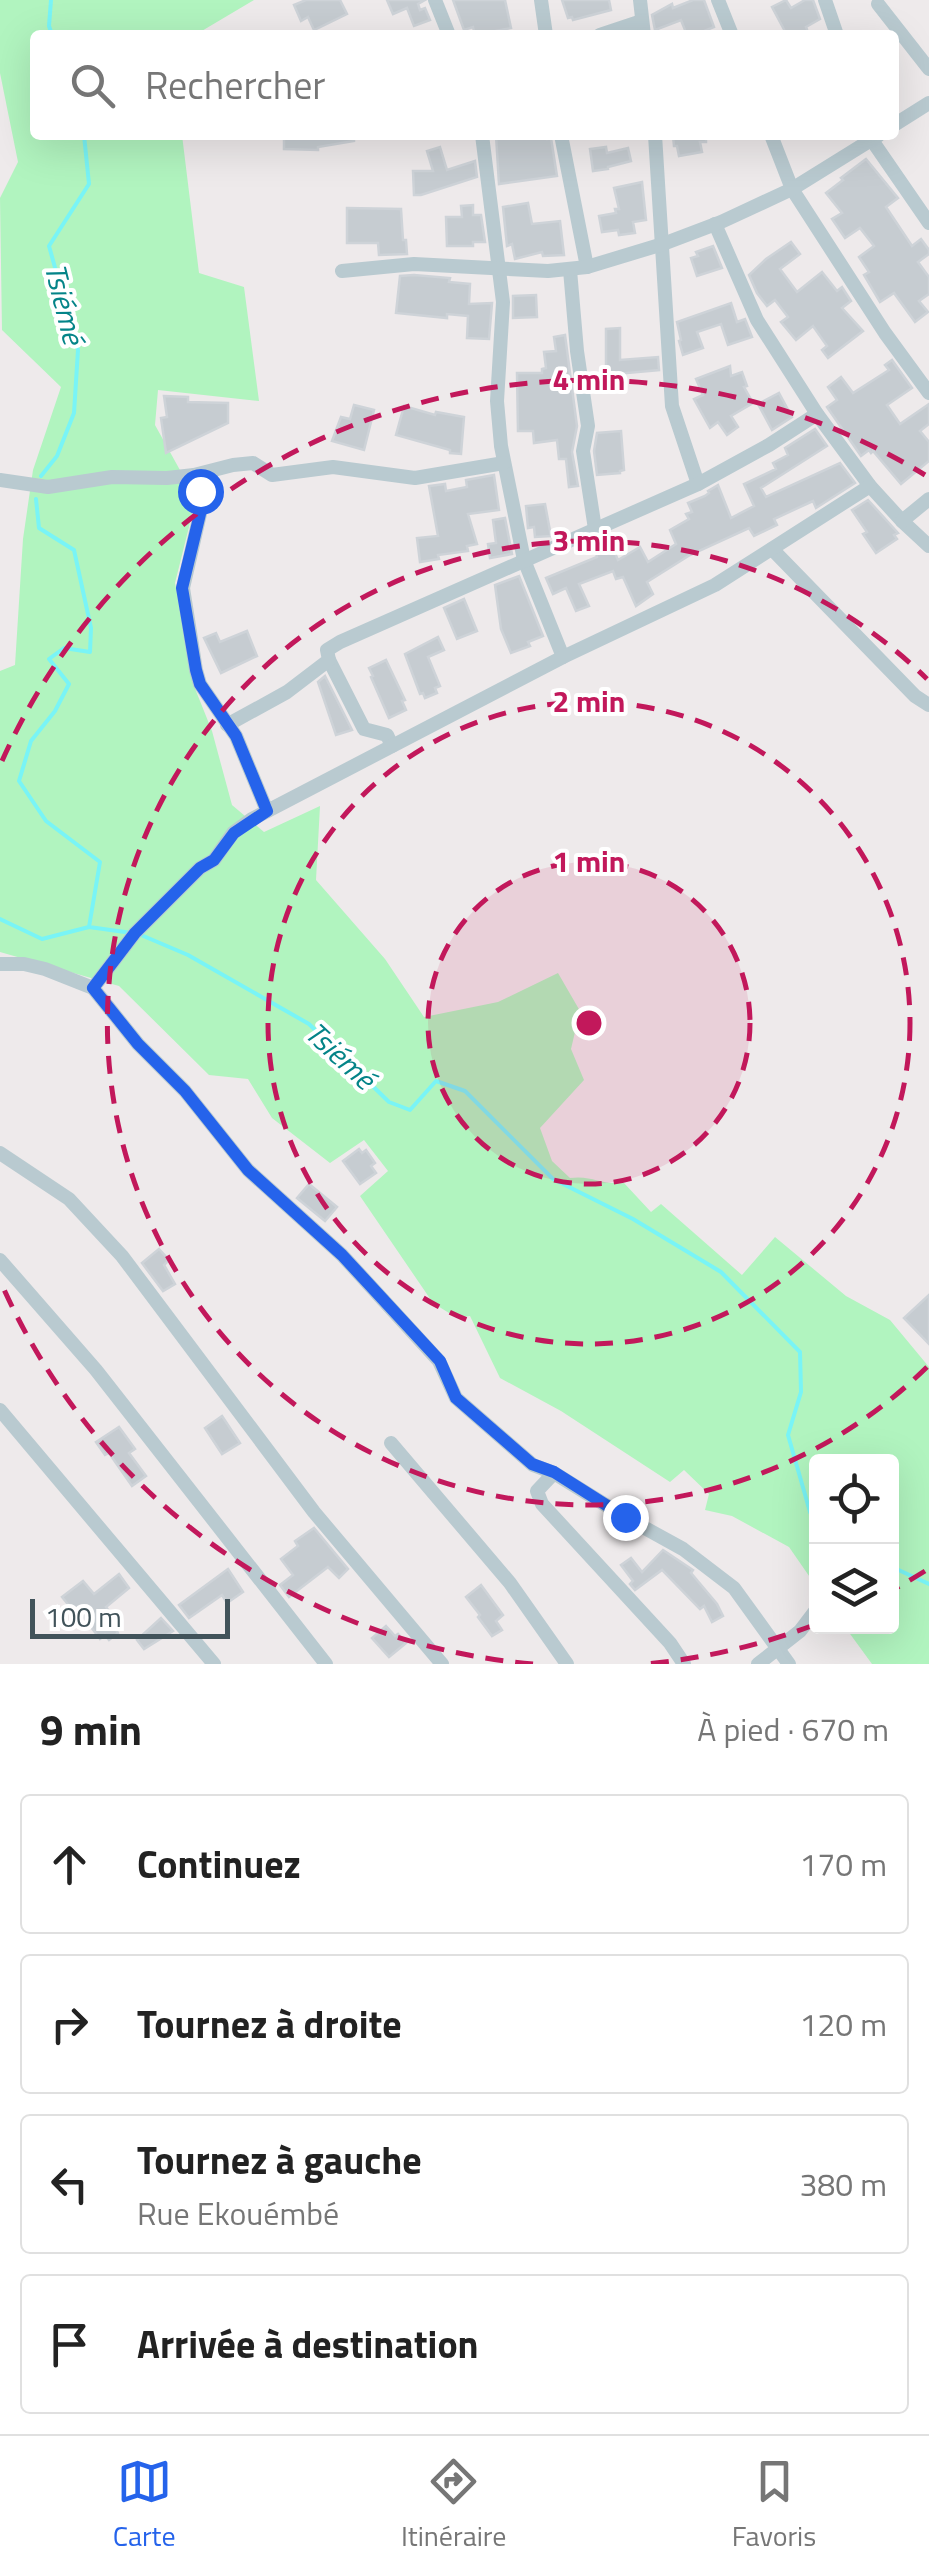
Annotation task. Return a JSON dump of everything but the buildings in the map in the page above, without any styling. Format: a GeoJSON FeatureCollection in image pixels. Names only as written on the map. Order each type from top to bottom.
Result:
{"type":"FeatureCollection","features":[{"type":"Feature","properties":{"kind":"street"},"geometry":{"type":"LineString","coordinates":[[435,0],[447,30]]}},
{"type":"Feature","properties":{"kind":"street"},"geometry":{"type":"LineString","coordinates":[[541,0],[545,30]]}},
{"type":"Feature","properties":{"kind":"street"},"geometry":{"type":"LineString","coordinates":[[640,0],[643,28]]}},
{"type":"Feature","properties":{"kind":"street"},"geometry":{"type":"LineString","coordinates":[[718,0],[730,30]]}},
{"type":"Feature","properties":{"kind":"street"},"geometry":{"type":"LineString","coordinates":[[826,0],[835,30]]}},
{"type":"Feature","properties":{"kind":"street"},"geometry":{"type":"LineString","coordinates":[[878,4],[898,30]]}},
{"type":"Feature","properties":{"kind":"street"},"geometry":{"type":"LineString","coordinates":[[899,31],[929,69]]}},
{"type":"Feature","properties":{"kind":"street"},"geometry":{"type":"LineString","coordinates":[[899,122],[929,103]]}},
{"type":"Feature","properties":{"kind":"street"},"geometry":{"type":"LineString","coordinates":[[483,140],[503,302],[497,401],[504,463],[524,560],[563,657]]}},
{"type":"Feature","properties":{"kind":"street"},"geometry":{"type":"LineString","coordinates":[[562,140],[586,267]]}},
{"type":"Feature","properties":{"kind":"street"},"geometry":{"type":"LineString","coordinates":[[655,140],[672,406],[698,484]]}},
{"type":"Feature","properties":{"kind":"street"},"geometry":{"type":"LineString","coordinates":[[773,140],[792,189],[885,333],[929,393]]}},
{"type":"Feature","properties":{"kind":"street"},"geometry":{"type":"LineString","coordinates":[[342,271],[414,264],[500,270],[586,267],[715,224],[792,189],[867,140]]}},
{"type":"Feature","properties":{"kind":"street"},"geometry":{"type":"LineString","coordinates":[[874,140],[929,223]]}},
{"type":"Feature","properties":{"kind":"street"},"geometry":{"type":"LineString","coordinates":[[715,224],[758,320],[817,414],[870,486],[929,546]]}},
{"type":"Feature","properties":{"kind":"street"},"geometry":{"type":"LineString","coordinates":[[570,270],[588,426],[584,451],[594,529]]}},
{"type":"Feature","properties":{"kind":"street"},"geometry":{"type":"LineString","coordinates":[[392,746],[387,736],[364,730],[327,650],[698,484],[817,414]]}},
{"type":"Feature","properties":{"kind":"street"},"geometry":{"type":"LineString","coordinates":[[0,480],[48,487],[112,477],[194,476],[252,463],[272,474],[333,467],[415,478],[504,463]]}},
{"type":"Feature","properties":{"kind":"street"},"geometry":{"type":"LineString","coordinates":[[194,476],[200,491],[200,514],[182,588],[196,670],[200,684],[236,736],[267,811]]}},
{"type":"Feature","properties":{"kind":"street"},"geometry":{"type":"LineString","coordinates":[[93,988],[135,933],[200,868],[214,860],[234,833],[267,811],[563,657],[714,585],[870,486]]}},
{"type":"Feature","properties":{"kind":"street"},"geometry":{"type":"LineString","coordinates":[[902,521],[929,499]]}},
{"type":"Feature","properties":{"kind":"street"},"geometry":{"type":"LineString","coordinates":[[772,550],[915,696],[929,705]]}},
{"type":"Feature","properties":{"kind":"street"},"geometry":{"type":"LineString","coordinates":[[227,725],[287,692],[330,660]]}},
{"type":"Feature","properties":{"kind":"street"},"geometry":{"type":"LineString","coordinates":[[0,964],[45,969],[93,988],[138,1044],[185,1091],[248,1170],[342,1255],[440,1361],[456,1398],[532,1464],[554,1472],[683,1549],[734,1588],[789,1664]]}},
{"type":"Feature","properties":{"kind":"street"},"geometry":{"type":"LineString","coordinates":[[0,1153],[69,1199],[122,1256],[314,1512],[442,1664]]}},
{"type":"Feature","properties":{"kind":"street"},"geometry":{"type":"LineString","coordinates":[[0,1260],[96,1370],[326,1664]]}},
{"type":"Feature","properties":{"kind":"street"},"geometry":{"type":"LineString","coordinates":[[0,1410],[214,1664]]}},
{"type":"Feature","properties":{"kind":"street"},"geometry":{"type":"LineString","coordinates":[[391,1442],[510,1583],[567,1664]]}},
{"type":"Feature","properties":{"kind":"street"},"geometry":{"type":"LineString","coordinates":[[554,1472],[537,1491],[542,1504],[670,1643],[684,1664]]}},
{"type":"Feature","properties":{"kind":"street"},"geometry":{"type":"LineString","coordinates":[[758,1664],[809,1619]]}},
{"type":"Feature","properties":{"kind":"green space"},"geometry":{"type":"Polygon","coordinates":[[[0,0],[254,0],[203,30],[30,30],[30,140],[183,140],[199,273],[244,287],[259,401],[158,390],[155,425],[196,499],[175,583],[194,686],[212,731],[232,805],[264,832],[320,806],[316,880],[385,959],[424,1017],[498,1002],[558,973],[580,1011],[571,1049],[584,1080],[540,1128],[552,1161],[570,1178],[624,1183],[651,1212],[661,1204],[742,1275],[775,1237],[846,1296],[890,1320],[929,1367],[929,1664],[872,1664],[850,1634],[899,1634],[899,1454],[809,1454],[809,1576],[789,1547],[732,1516],[705,1510],[709,1494],[684,1470],[670,1482],[561,1411],[500,1378],[470,1316],[457,1318],[433,1303],[360,1196],[388,1171],[364,1140],[330,1163],[272,1118],[248,1079],[209,1075],[119,986],[0,952],[0,671],[15,665],[23,539],[33,470],[61,387],[2,330],[0,198],[18,162],[0,73],[0,0]]]}},
{"type":"Feature","properties":{"kind":"waterway","name":"Tsiémé"},"geometry":{"type":"LineString","coordinates":[[50,30],[51,0]]}},
{"type":"Feature","properties":{"kind":"waterway","name":"Tsiémé"},"geometry":{"type":"LineString","coordinates":[[41,476],[57,456],[74,413],[78,350],[49,246],[89,184],[85,140]]}},
{"type":"Feature","properties":{"kind":"waterway","name":"Tsiémé"},"geometry":{"type":"LineString","coordinates":[[36,499],[39,528],[74,550],[91,628],[90,652],[64,648],[49,659],[69,684],[55,711],[31,741],[19,781],[46,821],[100,862],[89,927],[132,933]]}},
{"type":"Feature","properties":{"kind":"waterway"},"geometry":{"type":"LineString","coordinates":[[0,919],[42,939],[89,927]]}},
{"type":"Feature","properties":{"kind":"waterway","name":"Tsiémé"},"geometry":{"type":"LineString","coordinates":[[141,935],[188,955],[309,1024],[389,1102],[410,1110],[436,1081],[465,1091],[553,1179],[633,1219],[721,1272],[800,1352],[801,1392],[788,1435],[809,1508]]}},
{"type":"Feature","properties":{"kind":"waterway","name":"Tsiémé"},"geometry":{"type":"LineString","coordinates":[[899,1570],[929,1584]]}},
{"type":"Feature","properties":{"kind":"route"},"geometry":{"type":"LineString","coordinates":[[200,491],[200,514],[182,588],[196,670],[200,684],[236,736],[267,811],[234,833],[214,860],[200,868],[135,933],[93,988],[138,1044],[185,1091],[248,1170],[342,1255],[440,1361],[456,1398],[532,1464],[554,1472],[625,1517]]}}]}
